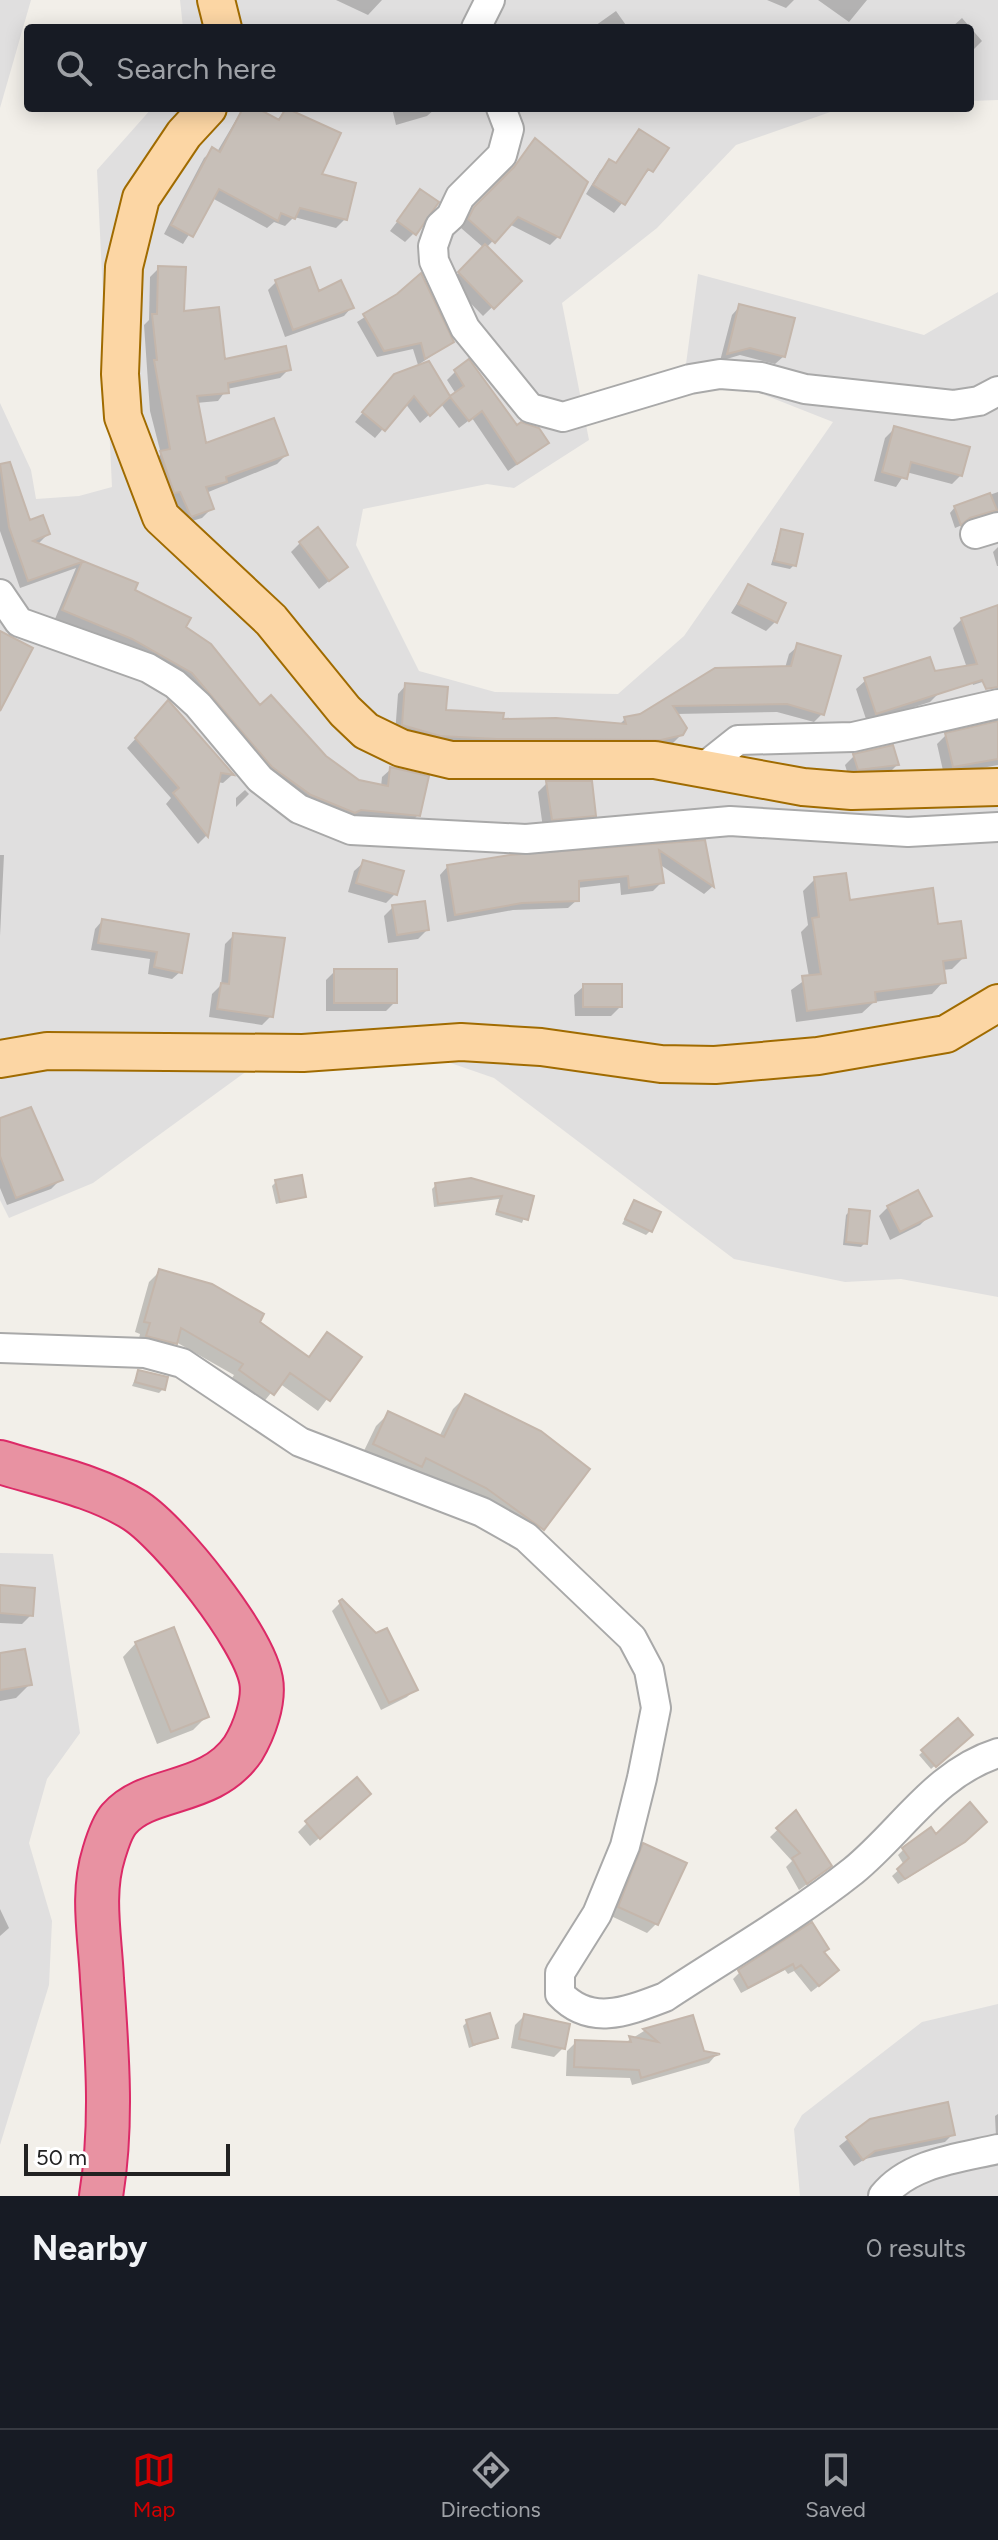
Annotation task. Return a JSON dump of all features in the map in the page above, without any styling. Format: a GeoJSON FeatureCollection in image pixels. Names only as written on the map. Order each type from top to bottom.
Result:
{"type":"FeatureCollection","features":[{"type":"Feature","properties":{"kind":"highway"},"geometry":{"type":"LineString","coordinates":[[0,1462],[104,1493],[139,1513],[181,1556],[223,1608],[246,1646],[261,1681],[258,1715],[242,1750],[210,1780],[150,1799],[119,1819],[104,1852],[95,1894],[109,2090],[101,2196]]}},
{"type":"Feature","properties":{"kind":"main road"},"geometry":{"type":"LineString","coordinates":[[216,0],[222,24]]}},
{"type":"Feature","properties":{"kind":"main road"},"geometry":{"type":"LineString","coordinates":[[204,112],[184,134],[141,198],[124,267],[120,374],[123,417],[161,517],[271,620],[345,711],[366,731],[401,748],[451,760],[655,760],[803,787],[852,791],[998,787]]}},
{"type":"Feature","properties":{"kind":"main road"},"geometry":{"type":"LineString","coordinates":[[0,1059],[47,1051],[303,1053],[461,1042],[541,1047],[661,1064],[715,1065],[818,1056],[946,1034],[998,1003]]}},
{"type":"Feature","properties":{"kind":"street"},"geometry":{"type":"LineString","coordinates":[[478,24],[490,0]]}},
{"type":"Feature","properties":{"kind":"street"},"geometry":{"type":"LineString","coordinates":[[503,112],[509,129],[502,155],[460,197],[451,216],[440,226],[433,246],[434,261],[465,328],[530,408],[563,417],[690,379],[720,374],[761,377],[829,393],[953,405],[979,401],[998,391]]}},
{"type":"Feature","properties":{"kind":"street"},"geometry":{"type":"LineString","coordinates":[[0,594],[19,622],[148,668],[175,684],[198,705],[260,779],[299,809],[351,830],[526,839],[730,821],[908,832],[998,827]]}},
{"type":"Feature","properties":{"kind":"street"},"geometry":{"type":"LineString","coordinates":[[704,767],[738,740],[853,737],[998,704]]}},
{"type":"Feature","properties":{"kind":"street"},"geometry":{"type":"LineString","coordinates":[[0,1348],[145,1353],[182,1363],[300,1442],[482,1512],[526,1537],[632,1638],[649,1670],[656,1708],[625,1846],[597,1914],[560,1973],[560,1994],[574,2008],[592,2014],[631,2010],[665,1997],[853,1870],[949,1777],[978,1760],[998,1753]]}},
{"type":"Feature","properties":{"kind":"street"},"geometry":{"type":"LineString","coordinates":[[883,2196],[893,2183],[937,2163],[998,2149]]}},
{"type":"Feature","properties":{"kind":"shaded area"},"geometry":{"type":"Polygon","coordinates":[[[0,0],[31,0],[24,24],[0,108],[0,0]]]}},
{"type":"Feature","properties":{"kind":"shaded area"},"geometry":{"type":"Polygon","coordinates":[[[180,0],[998,0],[998,100],[974,101],[974,24],[183,24],[180,0]]]}},
{"type":"Feature","properties":{"kind":"shaded area"},"geometry":{"type":"Polygon","coordinates":[[[148,112],[830,112],[736,145],[657,228],[562,303],[589,440],[514,488],[487,484],[363,509],[356,545],[419,671],[495,692],[618,694],[684,636],[833,422],[686,364],[698,274],[924,335],[998,292],[998,1297],[901,1279],[845,1282],[734,1259],[494,1078],[439,1059],[251,1068],[93,1183],[9,1218],[0,1200],[0,403],[31,470],[36,499],[79,496],[112,487],[97,170],[148,112]]]}},
{"type":"Feature","properties":{"kind":"shaded area"},"geometry":{"type":"Polygon","coordinates":[[[0,1553],[53,1554],[80,1733],[47,1779],[29,1843],[52,1921],[49,1985],[0,2145],[0,1553]]]}},
{"type":"Feature","properties":{"kind":"shaded area"},"geometry":{"type":"Polygon","coordinates":[[[998,2004],[998,2196],[800,2196],[794,2129],[802,2115],[922,2022],[998,2004]]]}},
{"type":"Feature","properties":{"kind":"building"},"geometry":{"type":"Polygon","coordinates":[[[241,112],[264,112],[279,120],[284,112],[295,112],[341,133],[322,174],[356,183],[347,220],[300,208],[295,219],[281,213],[278,221],[219,189],[193,237],[171,225],[212,147],[220,152],[241,112]]]}},
{"type":"Feature","properties":{"kind":"building"},"geometry":{"type":"Polygon","coordinates":[[[639,129],[669,148],[653,172],[648,169],[625,205],[593,185],[609,159],[616,163],[639,129]]]}},
{"type":"Feature","properties":{"kind":"building"},"geometry":{"type":"Polygon","coordinates":[[[535,138],[588,182],[560,238],[518,217],[495,243],[468,219],[474,207],[514,167],[535,138]]]}},
{"type":"Feature","properties":{"kind":"building"},"geometry":{"type":"Polygon","coordinates":[[[420,189],[439,202],[416,235],[397,221],[420,189]]]}},
{"type":"Feature","properties":{"kind":"building"},"geometry":{"type":"Polygon","coordinates":[[[485,244],[522,281],[494,309],[458,272],[485,244]]]}},
{"type":"Feature","properties":{"kind":"building"},"geometry":{"type":"Polygon","coordinates":[[[158,266],[186,267],[184,311],[219,307],[225,359],[286,346],[291,370],[228,383],[229,393],[197,396],[206,443],[274,418],[288,455],[226,477],[227,482],[206,487],[214,509],[191,517],[180,492],[174,493],[160,451],[170,449],[154,360],[157,360],[152,314],[157,314],[158,266]]]}},
{"type":"Feature","properties":{"kind":"building"},"geometry":{"type":"Polygon","coordinates":[[[310,267],[319,291],[341,280],[354,308],[293,330],[275,280],[310,267]]]}},
{"type":"Feature","properties":{"kind":"building"},"geometry":{"type":"Polygon","coordinates":[[[421,273],[454,342],[425,359],[421,343],[384,351],[363,314],[397,294],[421,273]]]}},
{"type":"Feature","properties":{"kind":"building"},"geometry":{"type":"Polygon","coordinates":[[[739,304],[795,318],[785,357],[750,348],[727,354],[739,304]]]}},
{"type":"Feature","properties":{"kind":"building"},"geometry":{"type":"Polygon","coordinates":[[[469,359],[517,425],[521,422],[539,428],[549,443],[517,464],[482,411],[469,421],[450,397],[430,416],[414,396],[385,431],[362,412],[394,374],[429,361],[450,396],[464,386],[454,370],[469,359]]]}},
{"type":"Feature","properties":{"kind":"building"},"geometry":{"type":"Polygon","coordinates":[[[894,426],[970,447],[962,476],[911,462],[907,479],[882,472],[894,426]]]}},
{"type":"Feature","properties":{"kind":"building"},"geometry":{"type":"Polygon","coordinates":[[[10,462],[30,520],[43,515],[50,534],[33,541],[138,583],[135,590],[191,618],[186,627],[211,644],[260,705],[271,695],[326,756],[359,780],[388,786],[390,767],[429,776],[420,816],[361,810],[355,813],[311,795],[272,767],[192,673],[132,639],[62,610],[82,562],[28,581],[9,527],[0,464],[10,462]]]}},
{"type":"Feature","properties":{"kind":"building"},"geometry":{"type":"Polygon","coordinates":[[[990,493],[997,510],[970,518],[961,525],[954,506],[990,493]]]}},
{"type":"Feature","properties":{"kind":"building"},"geometry":{"type":"Polygon","coordinates":[[[318,527],[348,567],[329,581],[299,542],[318,527]]]}},
{"type":"Feature","properties":{"kind":"building"},"geometry":{"type":"Polygon","coordinates":[[[781,529],[803,534],[796,566],[774,561],[781,529]]]}},
{"type":"Feature","properties":{"kind":"building"},"geometry":{"type":"Polygon","coordinates":[[[748,584],[786,603],[777,623],[738,604],[748,584]]]}},
{"type":"Feature","properties":{"kind":"building"},"geometry":{"type":"Polygon","coordinates":[[[998,605],[998,687],[986,689],[982,680],[876,714],[864,678],[930,657],[935,671],[977,664],[961,618],[998,605]]]}},
{"type":"Feature","properties":{"kind":"building"},"geometry":{"type":"Polygon","coordinates":[[[0,631],[33,648],[0,711],[0,631]]]}},
{"type":"Feature","properties":{"kind":"building"},"geometry":{"type":"Polygon","coordinates":[[[797,643],[841,656],[824,715],[787,704],[673,706],[687,728],[683,735],[661,740],[440,736],[402,725],[405,683],[448,687],[446,710],[504,713],[503,719],[556,718],[626,724],[624,717],[640,714],[715,668],[791,666],[797,643]]]}},
{"type":"Feature","properties":{"kind":"building"},"geometry":{"type":"Polygon","coordinates":[[[168,700],[234,775],[221,773],[208,837],[173,793],[179,788],[135,738],[168,700]]]}},
{"type":"Feature","properties":{"kind":"building"},"geometry":{"type":"Polygon","coordinates":[[[998,721],[998,759],[953,767],[945,733],[998,721]]]}},
{"type":"Feature","properties":{"kind":"building"},"geometry":{"type":"Polygon","coordinates":[[[893,745],[899,765],[858,770],[853,754],[893,745]]]}},
{"type":"Feature","properties":{"kind":"building"},"geometry":{"type":"Polygon","coordinates":[[[546,781],[592,781],[596,816],[552,820],[546,781]]]}},
{"type":"Feature","properties":{"kind":"building"},"geometry":{"type":"Polygon","coordinates":[[[705,840],[714,887],[659,850],[664,883],[629,888],[628,876],[579,881],[579,901],[522,903],[455,915],[447,865],[510,855],[705,840]]]}},
{"type":"Feature","properties":{"kind":"building"},"geometry":{"type":"Polygon","coordinates":[[[363,860],[404,871],[397,895],[356,883],[363,860]]]}},
{"type":"Feature","properties":{"kind":"building"},"geometry":{"type":"Polygon","coordinates":[[[846,873],[850,900],[933,888],[938,924],[961,921],[966,958],[943,961],[946,983],[875,992],[876,1002],[807,1011],[802,976],[821,974],[812,918],[819,917],[814,877],[846,873]]]}},
{"type":"Feature","properties":{"kind":"building"},"geometry":{"type":"Polygon","coordinates":[[[425,901],[429,930],[397,935],[392,905],[425,901]]]}},
{"type":"Feature","properties":{"kind":"building"},"geometry":{"type":"Polygon","coordinates":[[[102,919],[189,934],[182,973],[154,967],[157,952],[98,943],[102,919]]]}},
{"type":"Feature","properties":{"kind":"building"},"geometry":{"type":"Polygon","coordinates":[[[233,933],[285,938],[273,1017],[217,1009],[221,983],[229,984],[233,933]]]}},
{"type":"Feature","properties":{"kind":"building"},"geometry":{"type":"Polygon","coordinates":[[[334,969],[397,969],[397,1003],[334,1003],[334,969]]]}},
{"type":"Feature","properties":{"kind":"building"},"geometry":{"type":"Polygon","coordinates":[[[583,984],[622,984],[622,1007],[583,1007],[583,984]]]}},
{"type":"Feature","properties":{"kind":"building"},"geometry":{"type":"Polygon","coordinates":[[[31,1107],[63,1180],[16,1198],[0,1156],[0,1118],[31,1107]]]}},
{"type":"Feature","properties":{"kind":"building"},"geometry":{"type":"Polygon","coordinates":[[[302,1175],[306,1197],[280,1202],[275,1180],[302,1175]]]}},
{"type":"Feature","properties":{"kind":"building"},"geometry":{"type":"Polygon","coordinates":[[[471,1178],[534,1196],[528,1220],[497,1211],[502,1196],[438,1204],[435,1183],[471,1178]]]}},
{"type":"Feature","properties":{"kind":"building"},"geometry":{"type":"Polygon","coordinates":[[[918,1190],[932,1216],[900,1232],[887,1206],[918,1190]]]}},
{"type":"Feature","properties":{"kind":"building"},"geometry":{"type":"Polygon","coordinates":[[[634,1200],[661,1212],[652,1232],[625,1219],[634,1200]]]}},
{"type":"Feature","properties":{"kind":"building"},"geometry":{"type":"Polygon","coordinates":[[[849,1209],[870,1211],[867,1244],[846,1242],[849,1209]]]}},
{"type":"Feature","properties":{"kind":"building"},"geometry":{"type":"Polygon","coordinates":[[[159,1269],[212,1284],[264,1314],[260,1322],[309,1357],[327,1332],[362,1357],[330,1401],[290,1373],[274,1395],[239,1370],[243,1364],[181,1328],[177,1344],[146,1336],[150,1323],[144,1322],[159,1269]]]}},
{"type":"Feature","properties":{"kind":"building"},"geometry":{"type":"Polygon","coordinates":[[[138,1370],[168,1377],[165,1390],[135,1382],[138,1370]]]}},
{"type":"Feature","properties":{"kind":"building"},"geometry":{"type":"Polygon","coordinates":[[[465,1394],[541,1431],[590,1469],[544,1530],[486,1488],[426,1458],[422,1467],[373,1444],[388,1411],[444,1437],[465,1394]]]}},
{"type":"Feature","properties":{"kind":"building"},"geometry":{"type":"Polygon","coordinates":[[[0,1585],[35,1588],[33,1616],[0,1613],[0,1585]]]}},
{"type":"Feature","properties":{"kind":"building"},"geometry":{"type":"Polygon","coordinates":[[[342,1599],[376,1633],[387,1628],[418,1690],[389,1703],[339,1601],[342,1599]]]}},
{"type":"Feature","properties":{"kind":"building"},"geometry":{"type":"Polygon","coordinates":[[[174,1627],[209,1717],[171,1732],[135,1642],[174,1627]]]}},
{"type":"Feature","properties":{"kind":"building"},"geometry":{"type":"Polygon","coordinates":[[[25,1649],[32,1685],[0,1690],[0,1653],[25,1649]]]}},
{"type":"Feature","properties":{"kind":"building"},"geometry":{"type":"Polygon","coordinates":[[[958,1718],[973,1735],[936,1767],[921,1750],[958,1718]]]}},
{"type":"Feature","properties":{"kind":"building"},"geometry":{"type":"Polygon","coordinates":[[[357,1777],[371,1794],[320,1839],[305,1821],[357,1777]]]}},
{"type":"Feature","properties":{"kind":"building"},"geometry":{"type":"Polygon","coordinates":[[[970,1802],[987,1822],[965,1842],[905,1879],[897,1869],[909,1858],[902,1848],[931,1827],[936,1834],[970,1802]]]}},
{"type":"Feature","properties":{"kind":"building"},"geometry":{"type":"Polygon","coordinates":[[[796,1810],[832,1866],[807,1884],[792,1858],[800,1853],[776,1828],[796,1810]]]}},
{"type":"Feature","properties":{"kind":"building"},"geometry":{"type":"Polygon","coordinates":[[[643,1843],[687,1863],[658,1925],[618,1907],[643,1843]]]}},
{"type":"Feature","properties":{"kind":"building"},"geometry":{"type":"Polygon","coordinates":[[[812,1922],[829,1949],[824,1952],[839,1970],[819,1986],[801,1965],[795,1969],[793,1964],[748,1988],[738,1970],[812,1922]]]}},
{"type":"Feature","properties":{"kind":"building"},"geometry":{"type":"Polygon","coordinates":[[[490,2013],[498,2038],[473,2045],[466,2020],[490,2013]]]}},
{"type":"Feature","properties":{"kind":"building"},"geometry":{"type":"Polygon","coordinates":[[[524,2014],[570,2024],[565,2049],[519,2039],[524,2014]]]}},
{"type":"Feature","properties":{"kind":"building"},"geometry":{"type":"Polygon","coordinates":[[[693,2015],[704,2051],[720,2054],[641,2078],[639,2070],[574,2067],[575,2040],[631,2042],[629,2036],[658,2042],[643,2029],[693,2015]]]}},
{"type":"Feature","properties":{"kind":"building"},"geometry":{"type":"Polygon","coordinates":[[[948,2102],[955,2135],[875,2151],[863,2160],[846,2137],[870,2119],[948,2102]]]}}]}
